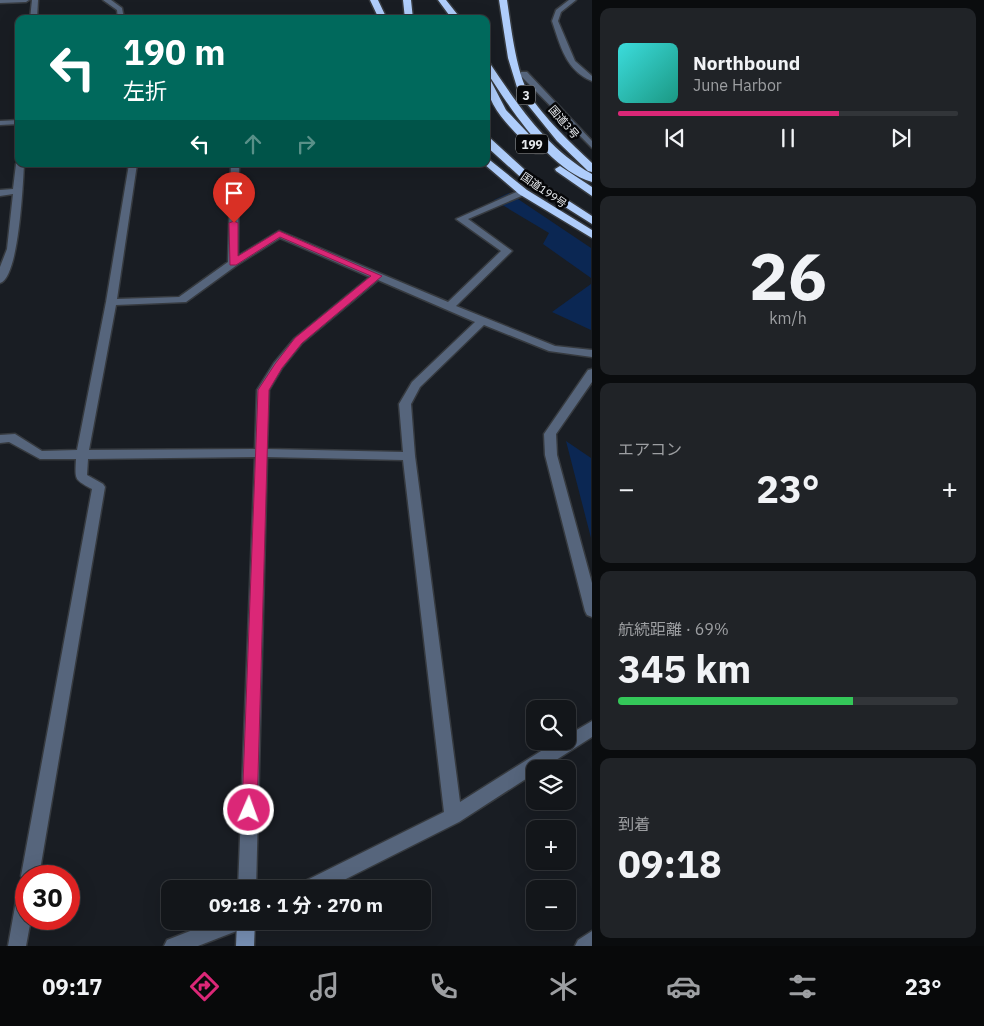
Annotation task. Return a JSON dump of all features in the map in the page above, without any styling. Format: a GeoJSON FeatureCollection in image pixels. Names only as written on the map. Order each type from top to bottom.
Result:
{"type":"FeatureCollection","features":[{"type":"Feature","properties":{"kind":"highway"},"geometry":{"type":"LineString","coordinates":[[374,0],[381,15]]}},
{"type":"Feature","properties":{"kind":"highway"},"geometry":{"type":"LineString","coordinates":[[407,0],[409,15]]}},
{"type":"Feature","properties":{"kind":"highway"},"geometry":{"type":"LineString","coordinates":[[442,0],[454,15]]}},
{"type":"Feature","properties":{"kind":"highway"},"geometry":{"type":"LineString","coordinates":[[504,3],[511,38],[524,74],[536,95],[550,115],[592,156]]}},
{"type":"Feature","properties":{"kind":"highway","name":"国道3号"},"geometry":{"type":"LineString","coordinates":[[504,3],[512,58],[524,94],[561,138],[592,169]]}},
{"type":"Feature","properties":{"kind":"highway"},"geometry":{"type":"LineString","coordinates":[[490,70],[515,108],[542,141],[566,165],[592,179]]}},
{"type":"Feature","properties":{"kind":"highway","name":"国道199号"},"geometry":{"type":"LineString","coordinates":[[490,88],[502,111],[531,143],[561,170],[592,193]]}},
{"type":"Feature","properties":{"kind":"highway"},"geometry":{"type":"LineString","coordinates":[[490,144],[531,181],[592,221]]}},
{"type":"Feature","properties":{"kind":"highway","name":"国道199号"},"geometry":{"type":"LineString","coordinates":[[490,163],[523,192],[592,235]]}},
{"type":"Feature","properties":{"kind":"street"},"geometry":{"type":"LineString","coordinates":[[0,2],[26,0]]}},
{"type":"Feature","properties":{"kind":"street"},"geometry":{"type":"LineString","coordinates":[[33,15],[35,0]]}},
{"type":"Feature","properties":{"kind":"street"},"geometry":{"type":"LineString","coordinates":[[106,0],[120,10],[121,15]]}},
{"type":"Feature","properties":{"kind":"street"},"geometry":{"type":"LineString","coordinates":[[573,0],[558,11],[554,16],[554,21],[572,67],[579,73],[592,79]]}},
{"type":"Feature","properties":{"kind":"street"},"geometry":{"type":"LineString","coordinates":[[524,74],[592,146]]}},
{"type":"Feature","properties":{"kind":"street"},"geometry":{"type":"LineString","coordinates":[[0,123],[15,122]]}},
{"type":"Feature","properties":{"kind":"street"},"geometry":{"type":"LineString","coordinates":[[0,280],[12,249],[20,167]]}},
{"type":"Feature","properties":{"kind":"street"},"geometry":{"type":"LineString","coordinates":[[32,865],[98,486],[81,477],[82,455],[111,302],[133,167]]}},
{"type":"Feature","properties":{"kind":"street"},"geometry":{"type":"LineString","coordinates":[[233,263],[235,167]]}},
{"type":"Feature","properties":{"kind":"street"},"geometry":{"type":"LineString","coordinates":[[0,193],[18,192]]}},
{"type":"Feature","properties":{"kind":"street"},"geometry":{"type":"LineString","coordinates":[[450,306],[507,251],[461,219],[523,192]]}},
{"type":"Feature","properties":{"kind":"street"},"geometry":{"type":"LineString","coordinates":[[111,302],[182,300],[233,263],[279,234],[482,321],[553,349],[592,354]]}},
{"type":"Feature","properties":{"kind":"street"},"geometry":{"type":"LineString","coordinates":[[247,880],[263,390],[278,366],[298,341],[377,276]]}},
{"type":"Feature","properties":{"kind":"street"},"geometry":{"type":"LineString","coordinates":[[453,816],[409,456],[405,404],[416,385],[482,321]]}},
{"type":"Feature","properties":{"kind":"street"},"geometry":{"type":"LineString","coordinates":[[592,373],[550,434],[551,455],[592,611]]}},
{"type":"Feature","properties":{"kind":"street"},"geometry":{"type":"LineString","coordinates":[[580,393],[592,400]]}},
{"type":"Feature","properties":{"kind":"street"},"geometry":{"type":"LineString","coordinates":[[0,438],[11,437],[40,456],[261,453],[409,456]]}},
{"type":"Feature","properties":{"kind":"street"},"geometry":{"type":"LineString","coordinates":[[325,880],[453,816],[592,728]]}},
{"type":"Feature","properties":{"kind":"street"},"geometry":{"type":"LineString","coordinates":[[17,946],[20,930]]}},
{"type":"Feature","properties":{"kind":"street"},"geometry":{"type":"LineString","coordinates":[[173,946],[217,930]]}},
{"type":"Feature","properties":{"kind":"street"},"geometry":{"type":"LineString","coordinates":[[245,946],[246,930]]}},
{"type":"Feature","properties":{"kind":"street"},"geometry":{"type":"LineString","coordinates":[[584,946],[592,940]]}},
{"type":"Feature","properties":{"kind":"shaded area"},"geometry":{"type":"Polygon","coordinates":[[[509,193],[591,248],[591,278],[543,244],[549,233],[494,200],[509,193]]]}},
{"type":"Feature","properties":{"kind":"shaded area"},"geometry":{"type":"Polygon","coordinates":[[[591,284],[591,330],[552,312],[591,284]]]}},
{"type":"Feature","properties":{"kind":"shaded area"},"geometry":{"type":"Polygon","coordinates":[[[566,441],[591,458],[591,538],[566,441]]]}},
{"type":"Feature","properties":{"kind":"route"},"geometry":{"type":"LineString","coordinates":[[234,223],[233,263],[279,234],[377,276],[298,341],[278,366],[263,390],[249,810]]}}]}
